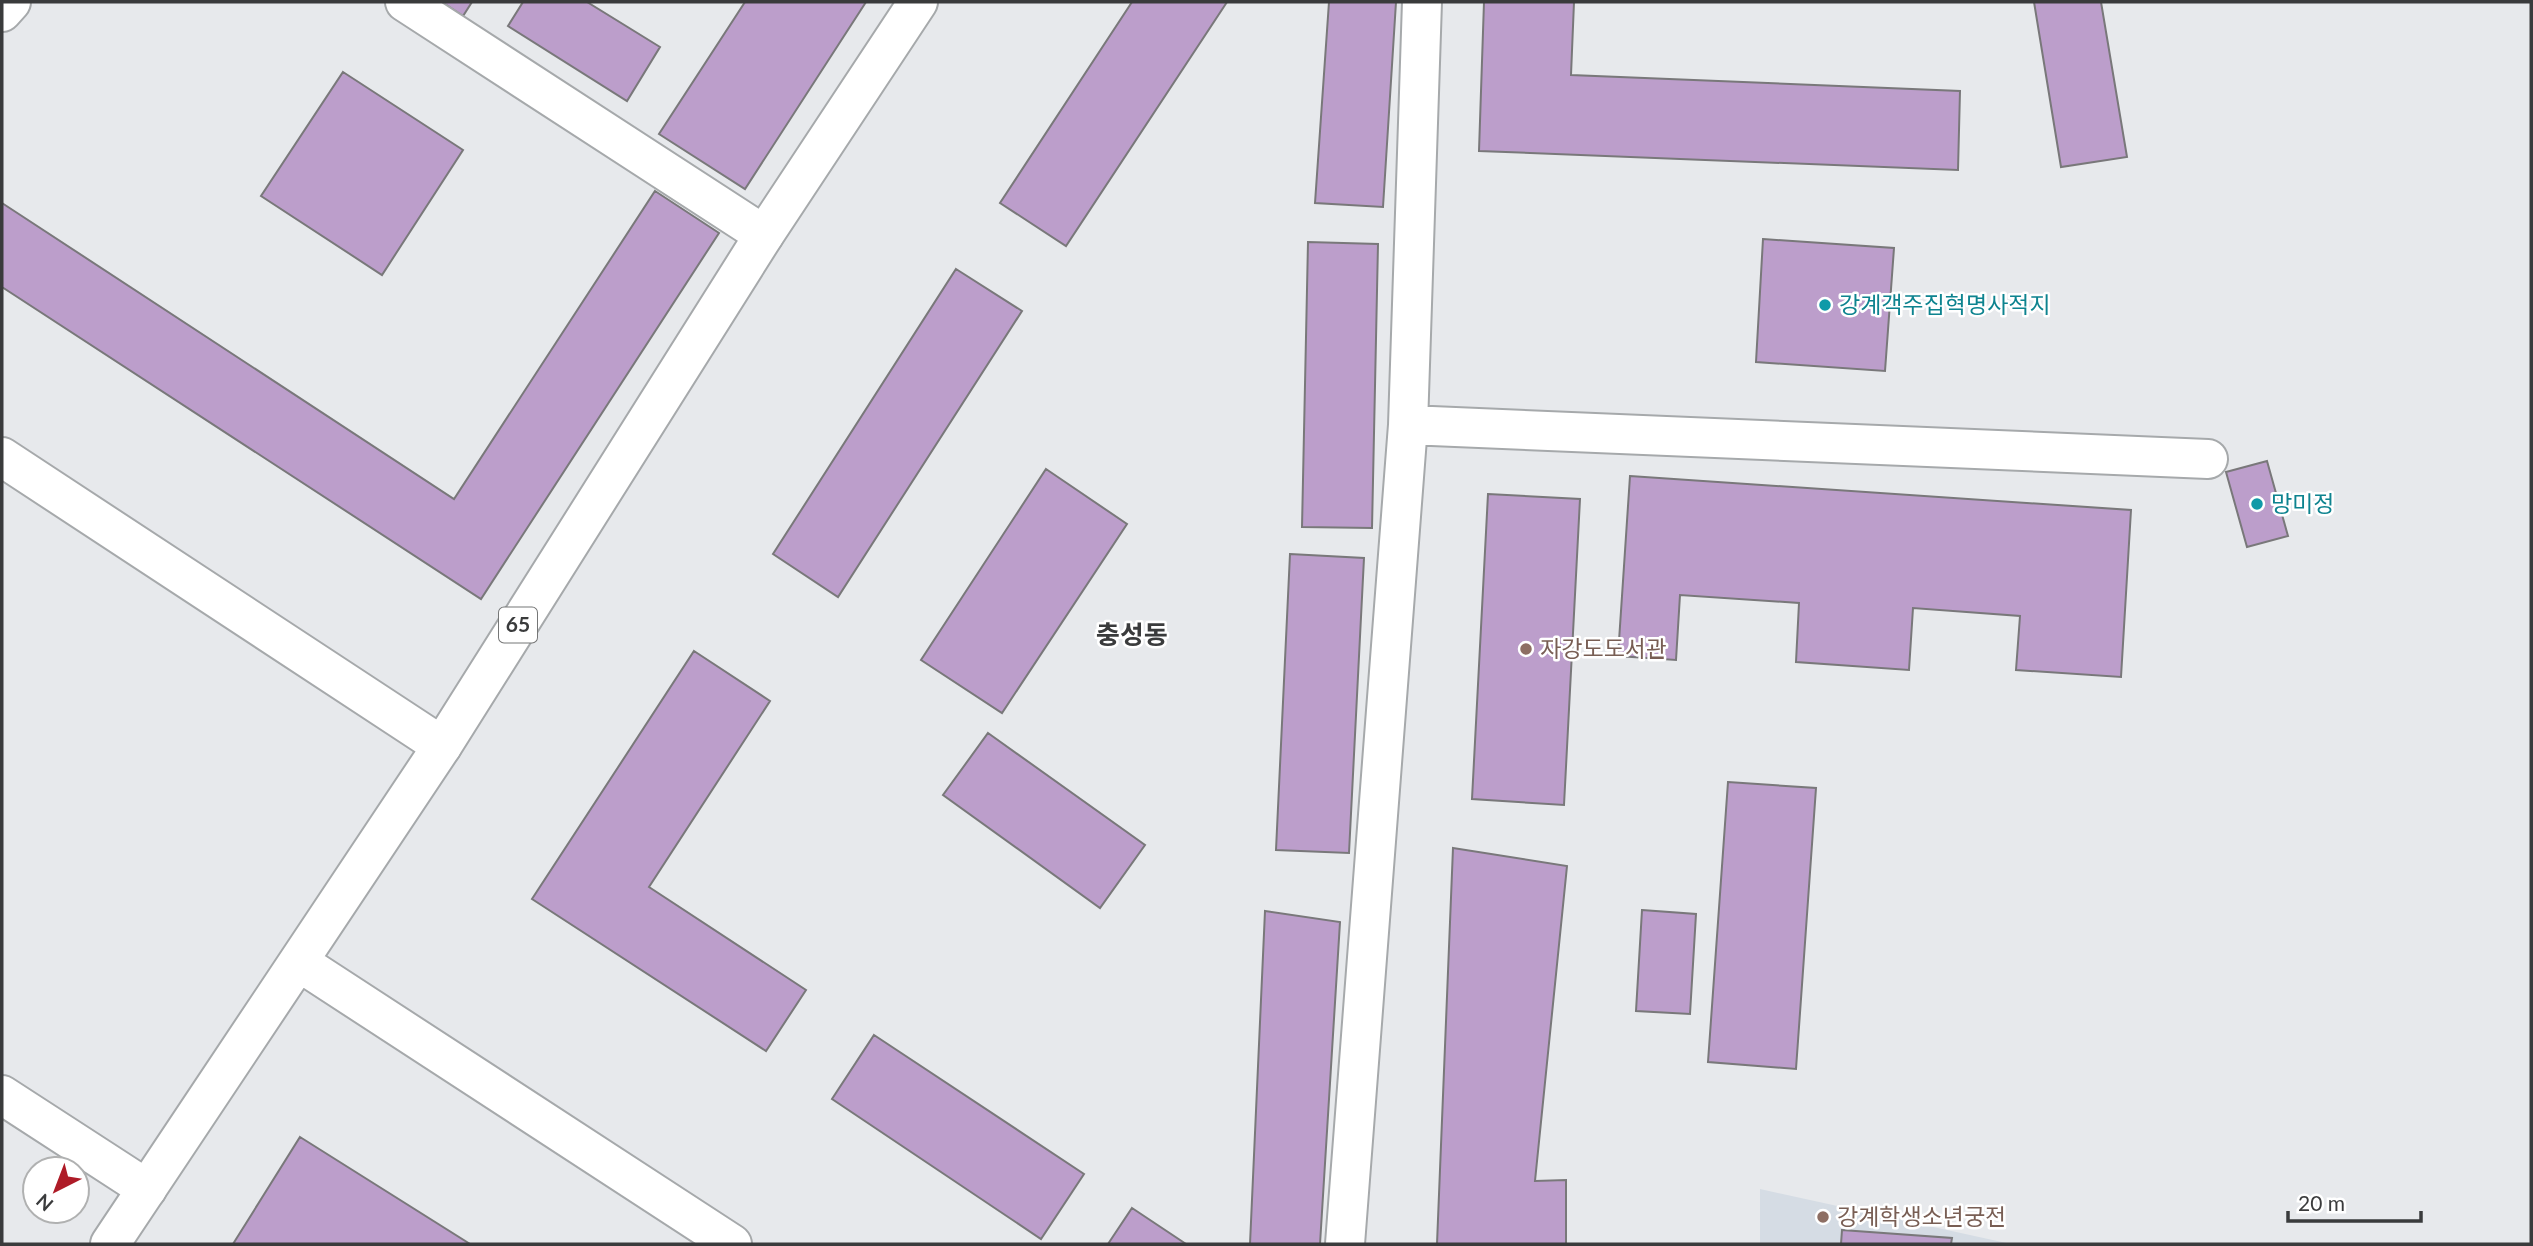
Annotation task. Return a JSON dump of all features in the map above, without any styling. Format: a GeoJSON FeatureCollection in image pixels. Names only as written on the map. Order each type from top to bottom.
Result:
{"type":"FeatureCollection","features":[{"type":"Feature","properties":{"kind":"street"},"geometry":{"type":"LineString","coordinates":[[2,12],[12,2]]}},
{"type":"Feature","properties":{"kind":"street"},"geometry":{"type":"LineString","coordinates":[[405,2],[764,235]]}},
{"type":"Feature","properties":{"kind":"street","name":"65"},"geometry":{"type":"LineString","coordinates":[[110,1244],[442,746],[764,235],[918,2]]}},
{"type":"Feature","properties":{"kind":"street"},"geometry":{"type":"LineString","coordinates":[[1345,1244],[1408,425],[1422,2]]}},
{"type":"Feature","properties":{"kind":"street"},"geometry":{"type":"LineString","coordinates":[[1408,425],[2208,458]]}},
{"type":"Feature","properties":{"kind":"street"},"geometry":{"type":"LineString","coordinates":[[2,457],[442,746]]}},
{"type":"Feature","properties":{"kind":"street"},"geometry":{"type":"LineString","coordinates":[[299,962],[732,1244]]}},
{"type":"Feature","properties":{"kind":"street"},"geometry":{"type":"LineString","coordinates":[[2,1095],[147,1189]]}},
{"type":"Feature","properties":{"kind":"shaded area","name":"강계학생소년궁전"},"geometry":{"type":"Polygon","coordinates":[[[1760,1189],[2011,1244],[1760,1244],[1760,1189]]]}},
{"type":"Feature","properties":{"kind":"building"},"geometry":{"type":"Polygon","coordinates":[[[442,2],[472,2],[463,16],[442,2]]]}},
{"type":"Feature","properties":{"kind":"building"},"geometry":{"type":"Polygon","coordinates":[[[523,2],[587,2],[660,47],[627,101],[508,26],[523,2]]]}},
{"type":"Feature","properties":{"kind":"building"},"geometry":{"type":"Polygon","coordinates":[[[745,2],[866,2],[745,189],[659,134],[745,2]]]}},
{"type":"Feature","properties":{"kind":"building"},"geometry":{"type":"Polygon","coordinates":[[[1132,2],[1227,2],[1066,246],[1000,203],[1132,2]]]}},
{"type":"Feature","properties":{"kind":"building"},"geometry":{"type":"Polygon","coordinates":[[[1329,2],[1396,2],[1383,207],[1315,203],[1329,2]]]}},
{"type":"Feature","properties":{"kind":"building"},"geometry":{"type":"Polygon","coordinates":[[[1484,2],[1574,2],[1571,75],[1960,91],[1958,170],[1479,151],[1484,2]]]}},
{"type":"Feature","properties":{"kind":"building"},"geometry":{"type":"Polygon","coordinates":[[[2034,2],[2101,2],[2127,157],[2061,167],[2034,2]]]}},
{"type":"Feature","properties":{"kind":"building"},"geometry":{"type":"Polygon","coordinates":[[[343,72],[463,150],[382,275],[261,196],[343,72]]]}},
{"type":"Feature","properties":{"kind":"building"},"geometry":{"type":"Polygon","coordinates":[[[655,191],[719,233],[481,599],[2,287],[2,203],[454,499],[655,191]]]}},
{"type":"Feature","properties":{"kind":"building","name":"강계객주집혁명사적지"},"geometry":{"type":"Polygon","coordinates":[[[1763,239],[1894,248],[1885,371],[1756,362],[1763,239]]]}},
{"type":"Feature","properties":{"kind":"building"},"geometry":{"type":"Polygon","coordinates":[[[1308,242],[1378,244],[1372,528],[1302,527],[1308,242]]]}},
{"type":"Feature","properties":{"kind":"building"},"geometry":{"type":"Polygon","coordinates":[[[956,269],[1022,311],[838,597],[773,554],[956,269]]]}},
{"type":"Feature","properties":{"kind":"building","name":"망미정"},"geometry":{"type":"Polygon","coordinates":[[[2267,461],[2288,536],[2247,547],[2226,472],[2267,461]]]}},
{"type":"Feature","properties":{"kind":"building"},"geometry":{"type":"Polygon","coordinates":[[[1046,469],[1127,524],[1002,713],[921,660],[1046,469]]]}},
{"type":"Feature","properties":{"kind":"building"},"geometry":{"type":"Polygon","coordinates":[[[1630,476],[2131,510],[2121,677],[2016,670],[2020,616],[1913,608],[1909,670],[1796,662],[1799,603],[1680,595],[1676,660],[1618,656],[1630,476]]]}},
{"type":"Feature","properties":{"kind":"building","name":"자강도도서관"},"geometry":{"type":"Polygon","coordinates":[[[1488,494],[1580,499],[1564,805],[1472,799],[1488,494]]]}},
{"type":"Feature","properties":{"kind":"building"},"geometry":{"type":"Polygon","coordinates":[[[1290,554],[1364,558],[1349,853],[1276,850],[1290,554]]]}},
{"type":"Feature","properties":{"kind":"building"},"geometry":{"type":"Polygon","coordinates":[[[694,651],[770,701],[649,887],[806,990],[766,1051],[532,899],[694,651]]]}},
{"type":"Feature","properties":{"kind":"building"},"geometry":{"type":"Polygon","coordinates":[[[988,733],[1145,845],[1100,908],[943,795],[988,733]]]}},
{"type":"Feature","properties":{"kind":"building"},"geometry":{"type":"Polygon","coordinates":[[[1728,782],[1816,788],[1796,1069],[1708,1062],[1728,782]]]}},
{"type":"Feature","properties":{"kind":"building"},"geometry":{"type":"Polygon","coordinates":[[[1453,848],[1567,866],[1535,1181],[1566,1180],[1566,1244],[1437,1244],[1453,848]]]}},
{"type":"Feature","properties":{"kind":"building"},"geometry":{"type":"Polygon","coordinates":[[[1642,910],[1696,914],[1690,1014],[1636,1011],[1642,910]]]}},
{"type":"Feature","properties":{"kind":"building"},"geometry":{"type":"Polygon","coordinates":[[[1265,911],[1340,922],[1320,1244],[1250,1244],[1265,911]]]}},
{"type":"Feature","properties":{"kind":"building"},"geometry":{"type":"Polygon","coordinates":[[[874,1035],[1084,1174],[1041,1239],[832,1099],[874,1035]]]}},
{"type":"Feature","properties":{"kind":"building"},"geometry":{"type":"Polygon","coordinates":[[[300,1137],[470,1244],[233,1244],[300,1137]]]}},
{"type":"Feature","properties":{"kind":"building"},"geometry":{"type":"Polygon","coordinates":[[[1132,1208],[1186,1244],[1108,1244],[1132,1208]]]}},
{"type":"Feature","properties":{"kind":"building"},"geometry":{"type":"Polygon","coordinates":[[[1842,1230],[1952,1238],[1951,1244],[1841,1244],[1842,1230]]]}},
{"type":"Feature","properties":{"kind":"place","name":"강계객주집혁명사적지"},"geometry":{"type":"Point","coordinates":[1825,305]}},
{"type":"Feature","properties":{"kind":"place","name":"망미정"},"geometry":{"type":"Point","coordinates":[2257,504]}},
{"type":"Feature","properties":{"kind":"place","name":"자강도도서관"},"geometry":{"type":"Point","coordinates":[1526,649]}},
{"type":"Feature","properties":{"kind":"place","name":"강계학생소년궁전"},"geometry":{"type":"Point","coordinates":[1823,1217]}},
{"type":"Feature","properties":{"kind":"district","name":"충성동"},"geometry":{"type":"Point","coordinates":[1132,635]}}]}
